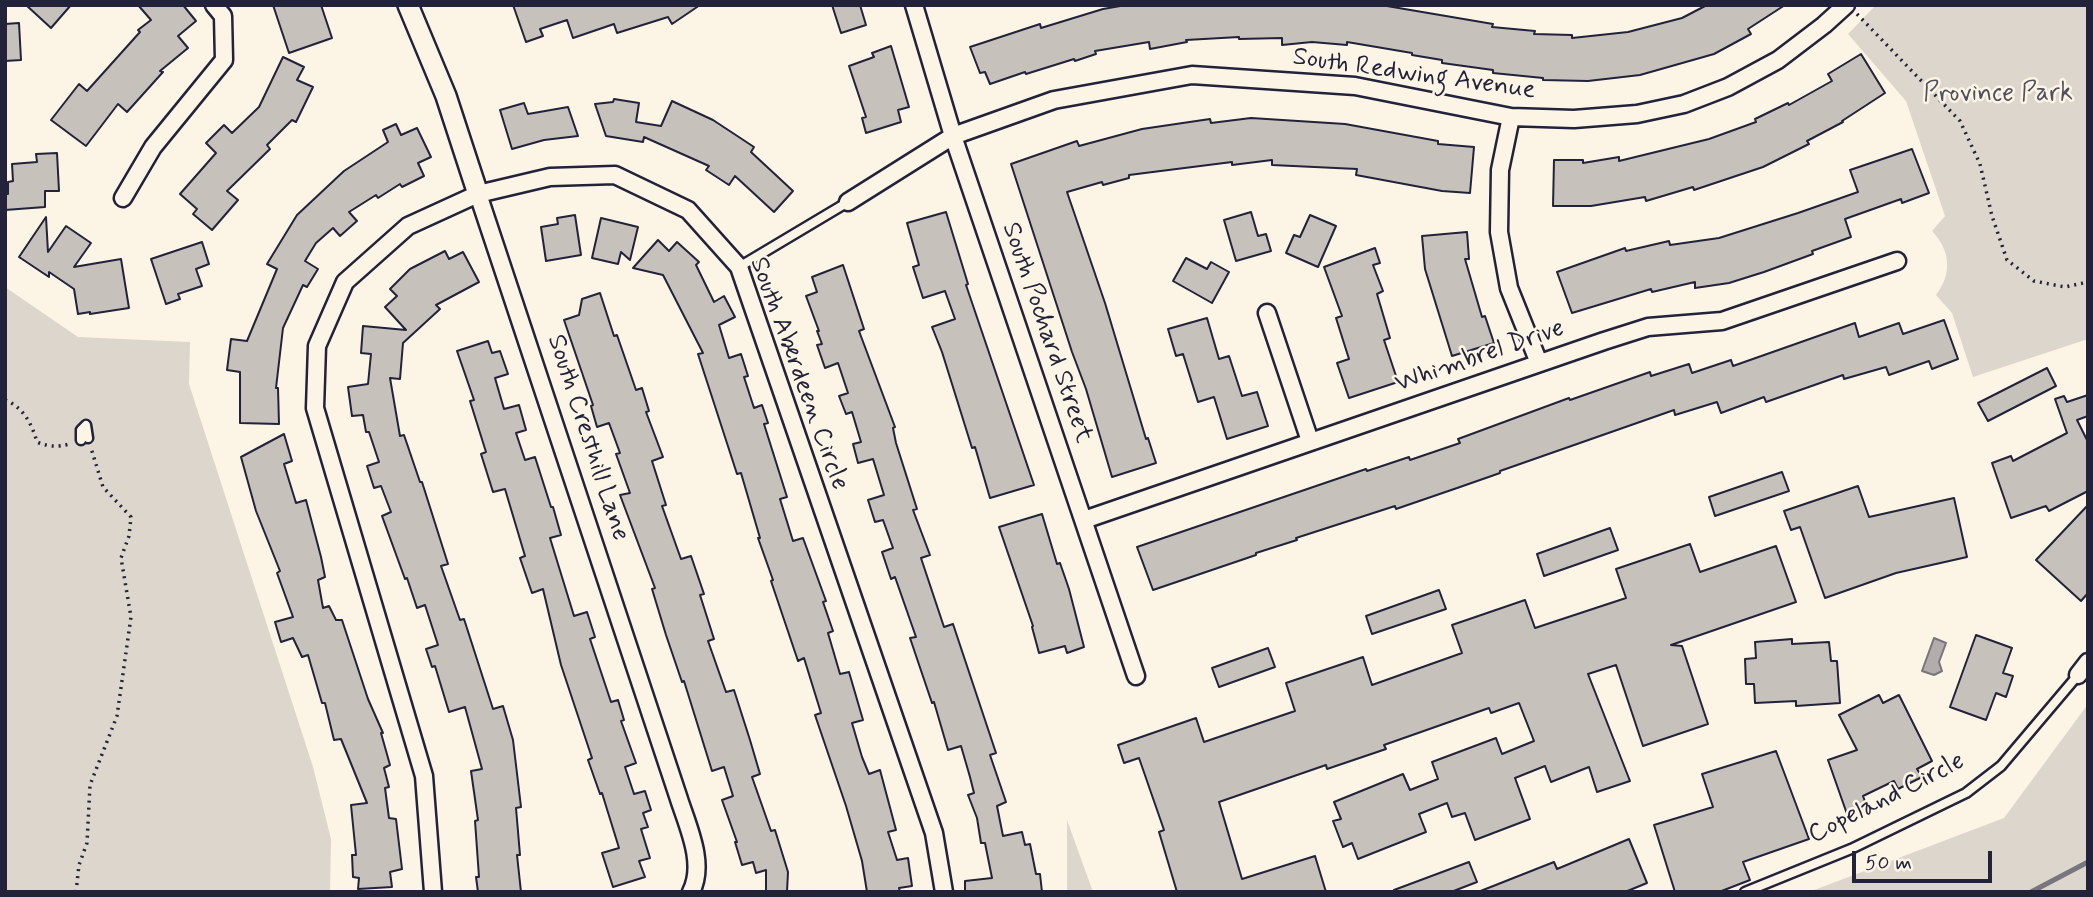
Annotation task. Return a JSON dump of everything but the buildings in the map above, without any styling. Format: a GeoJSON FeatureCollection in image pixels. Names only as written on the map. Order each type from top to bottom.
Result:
{"type":"FeatureCollection","features":[{"type":"Feature","properties":{"kind":"street"},"geometry":{"type":"LineString","coordinates":[[123,198],[153,147],[224,60],[223,16],[214,5]]}},
{"type":"Feature","properties":{"kind":"street","name":"South Cresthill Lane"},"geometry":{"type":"LineString","coordinates":[[408,5],[446,96],[678,796],[698,863],[696,883],[691,892]]}},
{"type":"Feature","properties":{"kind":"street","name":"South Pochard Street"},"geometry":{"type":"LineString","coordinates":[[914,5],[953,136],[1136,676]]}},
{"type":"Feature","properties":{"kind":"street","name":"South Redwing Avenue"},"geometry":{"type":"LineString","coordinates":[[848,202],[953,136],[1054,100],[1192,75],[1355,86],[1511,117],[1574,119],[1637,114],[1684,104],[1728,87],[1778,60],[1847,5]]}},
{"type":"Feature","properties":{"kind":"street"},"geometry":{"type":"LineString","coordinates":[[1511,117],[1500,170],[1499,232],[1509,288],[1539,363]]}},
{"type":"Feature","properties":{"kind":"street","name":"South Aberdeen Circle"},"geometry":{"type":"LineString","coordinates":[[433,892],[424,776],[314,408],[317,346],[345,282],[408,226],[478,194],[550,177],[615,175],[688,210],[739,267],[933,833],[944,892]]}},
{"type":"Feature","properties":{"kind":"street","name":"Whimbrel Drive"},"geometry":{"type":"LineString","coordinates":[[1084,520],[1648,327],[1722,321],[1897,261]]}},
{"type":"Feature","properties":{"kind":"street"},"geometry":{"type":"LineString","coordinates":[[1267,313],[1310,441]]}},
{"type":"Feature","properties":{"kind":"lane","name":"South Redwing Avenue"},"geometry":{"type":"LineString","coordinates":[[739,267],[848,202]]}},
{"type":"Feature","properties":{"kind":"lane","name":"Copeland Circle"},"geometry":{"type":"LineString","coordinates":[[1745,892],[1851,849],[1966,793],[2001,766],[2083,669]]}},
{"type":"Feature","properties":{"kind":"path"},"geometry":{"type":"LineString","coordinates":[[1847,5],[1960,121],[1979,164],[2007,260],[2034,281],[2065,287],[2088,282]]}},
{"type":"Feature","properties":{"kind":"path"},"geometry":{"type":"LineString","coordinates":[[5,400],[15,404],[23,413],[37,442],[58,447],[85,439],[103,487],[131,517],[129,536],[121,558],[131,617],[117,716],[90,785],[87,843],[79,865],[76,892]]}},
{"type":"Feature","properties":{"kind":"green space","name":"Province Park"},"geometry":{"type":"Polygon","coordinates":[[[1876,5],[2088,5],[2088,339],[1973,377],[1952,313],[1936,295],[1945,279],[1947,263],[1943,246],[1932,231],[1945,216],[1906,101],[1848,34],[1876,5]]]}},
{"type":"Feature","properties":{"kind":"green space"},"geometry":{"type":"Polygon","coordinates":[[[5,287],[78,337],[190,342],[189,384],[313,767],[331,839],[330,892],[5,892],[5,287]]]}},
{"type":"Feature","properties":{"kind":"green space"},"geometry":{"type":"Polygon","coordinates":[[[2088,704],[2088,892],[1809,892],[2004,818],[2088,704]]]}},
{"type":"Feature","properties":{"kind":"green space"},"geometry":{"type":"Polygon","coordinates":[[[1067,820],[1093,892],[1067,892],[1067,820]]]}},
{"type":"Feature","properties":{"kind":"shaded area"},"geometry":{"type":"Polygon","coordinates":[[[1934,638],[1946,643],[1939,662],[1942,671],[1934,675],[1922,671],[1934,638]]]}},
{"type":"Feature","properties":{"kind":"waterway"},"geometry":{"type":"LineString","coordinates":[[2031,892],[2088,862]]}}]}
